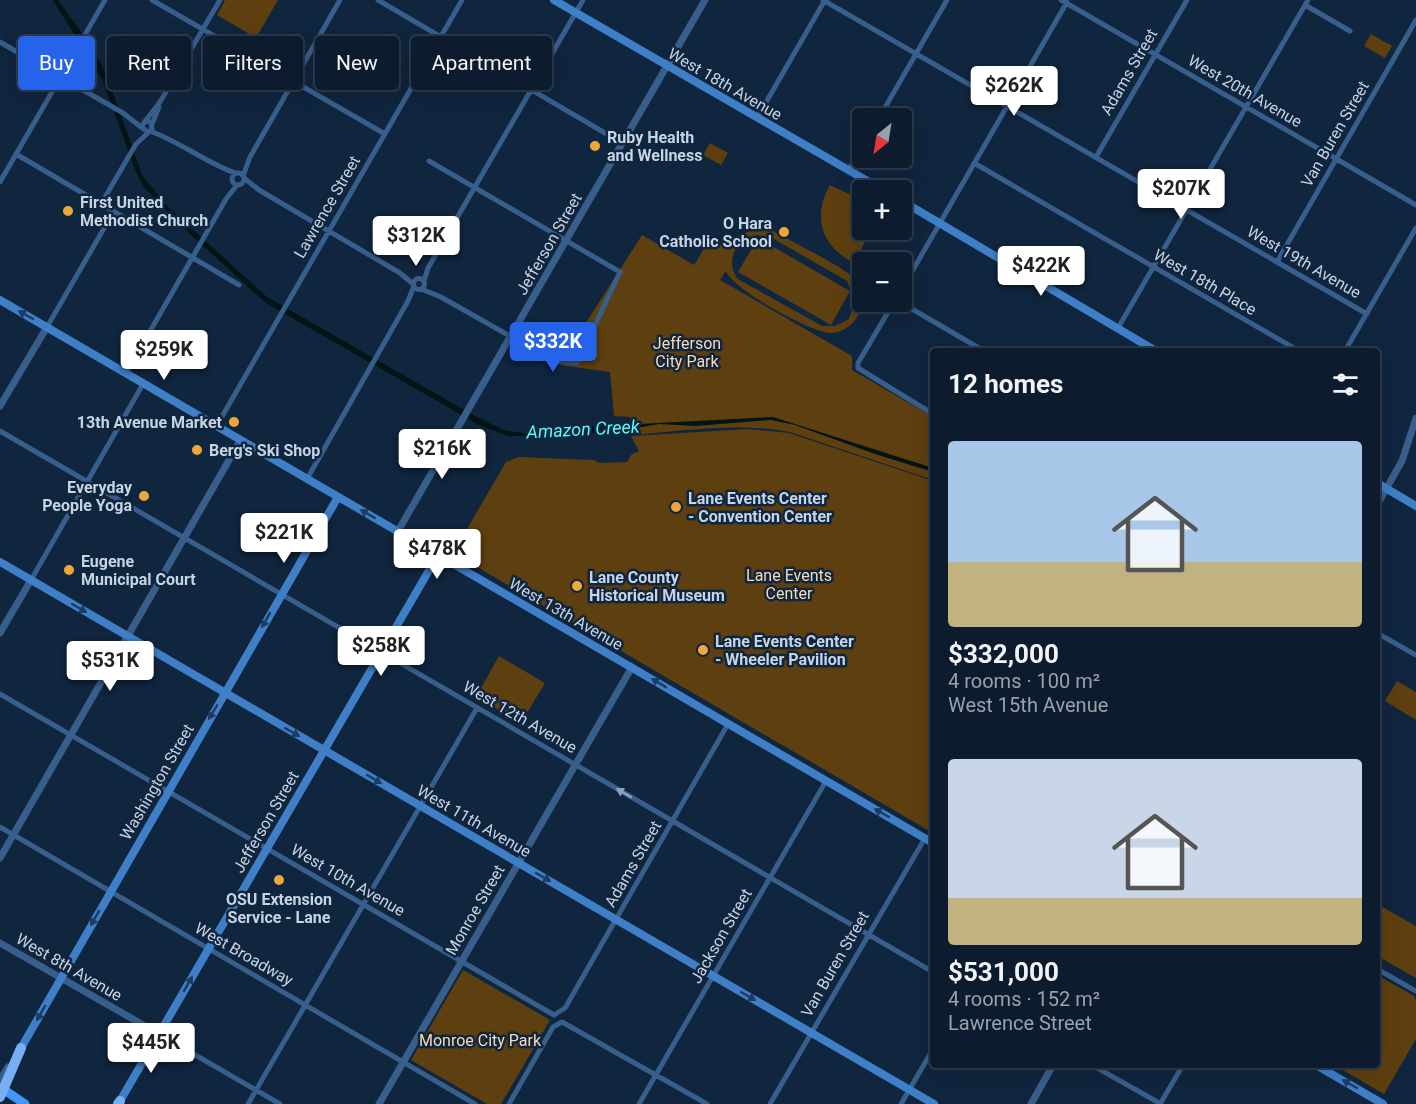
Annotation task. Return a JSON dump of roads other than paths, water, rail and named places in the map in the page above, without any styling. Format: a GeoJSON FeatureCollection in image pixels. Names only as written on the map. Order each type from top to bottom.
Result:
{"type":"FeatureCollection","features":[{"type":"Feature","properties":{"kind":"highway"},"geometry":{"type":"LineString","coordinates":[[1,1088],[21,1047]]}},
{"type":"Feature","properties":{"kind":"main road","name":"West 18th Avenue"},"geometry":{"type":"LineString","coordinates":[[554,0],[865,180]]}},
{"type":"Feature","properties":{"kind":"main road"},"geometry":{"type":"LineString","coordinates":[[912,207],[1151,348]]}},
{"type":"Feature","properties":{"kind":"main road","name":"West 13th Avenue"},"geometry":{"type":"LineString","coordinates":[[0,300],[930,841]]}},
{"type":"Feature","properties":{"kind":"main road"},"geometry":{"type":"LineString","coordinates":[[1380,484],[1416,506]]}},
{"type":"Feature","properties":{"kind":"main road","name":"Washington Street"},"geometry":{"type":"LineString","coordinates":[[21,1047],[338,497]]}},
{"type":"Feature","properties":{"kind":"main road","name":"Jefferson Street"},"geometry":{"type":"LineString","coordinates":[[119,1103],[438,555]]}},
{"type":"Feature","properties":{"kind":"main road","name":"West 11th Avenue"},"geometry":{"type":"LineString","coordinates":[[0,562],[934,1104]]}},
{"type":"Feature","properties":{"kind":"main road"},"geometry":{"type":"LineString","coordinates":[[1321,1068],[1383,1104]]}},
{"type":"Feature","properties":{"kind":"main road"},"geometry":{"type":"LineString","coordinates":[[1,1088],[25,1104]]}},
{"type":"Feature","properties":{"kind":"street"},"geometry":{"type":"LineString","coordinates":[[84,36],[105,0]]}},
{"type":"Feature","properties":{"kind":"street"},"geometry":{"type":"LineString","coordinates":[[152,0],[215,36]]}},
{"type":"Feature","properties":{"kind":"street"},"geometry":{"type":"LineString","coordinates":[[135,146],[145,120],[160,102],[220,0]]}},
{"type":"Feature","properties":{"kind":"street"},"geometry":{"type":"LineString","coordinates":[[303,65],[340,0]]}},
{"type":"Feature","properties":{"kind":"street"},"geometry":{"type":"LineString","coordinates":[[378,0],[437,36]]}},
{"type":"Feature","properties":{"kind":"street","name":"Lawrence Street"},"geometry":{"type":"LineString","coordinates":[[441,36],[462,0]]}},
{"type":"Feature","properties":{"kind":"street"},"geometry":{"type":"LineString","coordinates":[[552,52],[583,0]]}},
{"type":"Feature","properties":{"kind":"street","name":"Jefferson Street"},"geometry":{"type":"LineString","coordinates":[[398,531],[705,0]]}},
{"type":"Feature","properties":{"kind":"street"},"geometry":{"type":"LineString","coordinates":[[757,118],[824,0]]}},
{"type":"Feature","properties":{"kind":"street","name":"West 19th Avenue"},"geometry":{"type":"LineString","coordinates":[[824,0],[1367,314]]}},
{"type":"Feature","properties":{"kind":"street"},"geometry":{"type":"LineString","coordinates":[[885,108],[947,0]]}},
{"type":"Feature","properties":{"kind":"street","name":"Adams Street"},"geometry":{"type":"LineString","coordinates":[[1096,157],[1187,0]]}},
{"type":"Feature","properties":{"kind":"street"},"geometry":{"type":"LineString","coordinates":[[912,271],[1065,1]]}},
{"type":"Feature","properties":{"kind":"street","name":"West 20th Avenue"},"geometry":{"type":"LineString","coordinates":[[1065,1],[1416,205]]}},
{"type":"Feature","properties":{"kind":"street"},"geometry":{"type":"LineString","coordinates":[[1118,328],[1306,2],[1350,31]]}},
{"type":"Feature","properties":{"kind":"street","name":"Van Buren Street"},"geometry":{"type":"LineString","coordinates":[[1277,262],[1416,20]]}},
{"type":"Feature","properties":{"kind":"street"},"geometry":{"type":"LineString","coordinates":[[0,42],[18,52]]}},
{"type":"Feature","properties":{"kind":"street"},"geometry":{"type":"LineString","coordinates":[[303,88],[385,134]]}},
{"type":"Feature","properties":{"kind":"street","name":"Lawrence Street"},"geometry":{"type":"LineString","coordinates":[[216,427],[411,89]]}},
{"type":"Feature","properties":{"kind":"street"},"geometry":{"type":"LineString","coordinates":[[0,182],[53,90]]}},
{"type":"Feature","properties":{"kind":"street"},"geometry":{"type":"LineString","coordinates":[[85,90],[123,113],[141,128],[150,128]]}},
{"type":"Feature","properties":{"kind":"street"},"geometry":{"type":"LineString","coordinates":[[126,373],[288,90]]}},
{"type":"Feature","properties":{"kind":"street"},"geometry":{"type":"LineString","coordinates":[[308,479],[530,90],[622,143]]}},
{"type":"Feature","properties":{"kind":"street"},"geometry":{"type":"LineString","coordinates":[[101,204],[135,146],[150,128],[160,102]]}},
{"type":"Feature","properties":{"kind":"street"},"geometry":{"type":"LineString","coordinates":[[123,113],[145,120],[150,128],[216,166],[240,175],[259,190],[554,361],[577,363],[620,272],[429,161]]}},
{"type":"Feature","properties":{"kind":"street"},"geometry":{"type":"LineString","coordinates":[[16,154],[239,285]]}},
{"type":"Feature","properties":{"kind":"street"},"geometry":{"type":"LineString","coordinates":[[848,171],[852,164]]}},
{"type":"Feature","properties":{"kind":"street","name":"West 18th Place"},"geometry":{"type":"LineString","coordinates":[[974,164],[1294,348]]}},
{"type":"Feature","properties":{"kind":"street"},"geometry":{"type":"LineString","coordinates":[[216,166],[235,182],[259,190]]}},
{"type":"Feature","properties":{"kind":"street"},"geometry":{"type":"LineString","coordinates":[[235,182],[240,175]]}},
{"type":"Feature","properties":{"kind":"street"},"geometry":{"type":"LineString","coordinates":[[0,406],[114,211]]}},
{"type":"Feature","properties":{"kind":"street"},"geometry":{"type":"LineString","coordinates":[[1347,348],[1416,228]]}},
{"type":"Feature","properties":{"kind":"street"},"geometry":{"type":"LineString","coordinates":[[912,309],[979,348]]}},
{"type":"Feature","properties":{"kind":"street"},"geometry":{"type":"LineString","coordinates":[[888,312],[858,363],[858,368],[930,412]]}},
{"type":"Feature","properties":{"kind":"street"},"geometry":{"type":"LineString","coordinates":[[0,633],[143,384]]}},
{"type":"Feature","properties":{"kind":"street"},"geometry":{"type":"LineString","coordinates":[[1380,500],[1402,461],[1416,419]]}},
{"type":"Feature","properties":{"kind":"street","name":"West 12th Avenue"},"geometry":{"type":"LineString","coordinates":[[0,431],[930,970]]}},
{"type":"Feature","properties":{"kind":"street"},"geometry":{"type":"LineString","coordinates":[[0,858],[240,441]]}},
{"type":"Feature","properties":{"kind":"street"},"geometry":{"type":"LineString","coordinates":[[1380,635],[1416,656]]}},
{"type":"Feature","properties":{"kind":"street","name":"Monroe Street"},"geometry":{"type":"LineString","coordinates":[[379,1104],[632,667]]}},
{"type":"Feature","properties":{"kind":"street","name":"West 10th Avenue"},"geometry":{"type":"LineString","coordinates":[[0,694],[549,1014],[557,1014]]}},
{"type":"Feature","properties":{"kind":"street"},"geometry":{"type":"LineString","coordinates":[[248,1104],[477,708]]}},
{"type":"Feature","properties":{"kind":"street","name":"Adams Street"},"geometry":{"type":"LineString","coordinates":[[557,1014],[565,1008],[728,724]]}},
{"type":"Feature","properties":{"kind":"street","name":"Jackson Street"},"geometry":{"type":"LineString","coordinates":[[639,1104],[826,781]]}},
{"type":"Feature","properties":{"kind":"street","name":"West Broadway"},"geometry":{"type":"LineString","coordinates":[[0,827],[475,1104]]}},
{"type":"Feature","properties":{"kind":"street","name":"Van Buren Street"},"geometry":{"type":"LineString","coordinates":[[770,1104],[925,838]]}},
{"type":"Feature","properties":{"kind":"street","name":"West 8th Avenue"},"geometry":{"type":"LineString","coordinates":[[0,943],[279,1104]]}},
{"type":"Feature","properties":{"kind":"street"},"geometry":{"type":"LineString","coordinates":[[1380,971],[1416,991]]}},
{"type":"Feature","properties":{"kind":"street"},"geometry":{"type":"LineString","coordinates":[[508,1104],[553,1027],[560,1022],[706,1104]]}},
{"type":"Feature","properties":{"kind":"street"},"geometry":{"type":"LineString","coordinates":[[901,1104],[930,1054]]}},
{"type":"Feature","properties":{"kind":"street"},"geometry":{"type":"LineString","coordinates":[[1031,1104],[1051,1068]]}},
{"type":"Feature","properties":{"kind":"street"},"geometry":{"type":"LineString","coordinates":[[1097,1068],[1161,1104],[1181,1068]]}},
{"type":"Feature","properties":{"kind":"water"},"geometry":{"type":"Polygon","coordinates":[[[53,0],[58,0],[84,36],[75,36],[53,0]]]}},
{"type":"Feature","properties":{"kind":"water","name":"Amazon Creek"},"geometry":{"type":"Polygon","coordinates":[[[95,54],[106,73],[107,90],[112,90],[142,175],[168,207],[267,297],[503,430],[528,434],[561,428],[773,417],[930,467],[930,471],[795,425],[771,420],[695,426],[659,424],[614,432],[523,436],[508,436],[481,426],[266,303],[178,223],[144,187],[136,172],[103,81],[95,68],[95,54]]]}},
{"type":"Feature","properties":{"kind":"place","name":"Ruby Health and Wellness"},"geometry":{"type":"Point","coordinates":[595,146]}},
{"type":"Feature","properties":{"kind":"place","name":"First United Methodist Church"},"geometry":{"type":"Point","coordinates":[68,211]}},
{"type":"Feature","properties":{"kind":"place","name":"O Hara Catholic School"},"geometry":{"type":"Point","coordinates":[784,232]}},
{"type":"Feature","properties":{"kind":"place","name":"13th Avenue Market"},"geometry":{"type":"Point","coordinates":[234,422]}},
{"type":"Feature","properties":{"kind":"place","name":"Berg's Ski Shop"},"geometry":{"type":"Point","coordinates":[197,450]}},
{"type":"Feature","properties":{"kind":"place","name":"Everyday People Yoga"},"geometry":{"type":"Point","coordinates":[144,496]}},
{"type":"Feature","properties":{"kind":"place","name":"Lane Events Center - Convention Center"},"geometry":{"type":"Point","coordinates":[676,507]}},
{"type":"Feature","properties":{"kind":"place","name":"Eugene Municipal Court"},"geometry":{"type":"Point","coordinates":[69,570]}},
{"type":"Feature","properties":{"kind":"place","name":"Lane County Historical Museum"},"geometry":{"type":"Point","coordinates":[577,586]}},
{"type":"Feature","properties":{"kind":"place","name":"Lane Events Center - Wheeler Pavilion"},"geometry":{"type":"Point","coordinates":[703,650]}},
{"type":"Feature","properties":{"kind":"place","name":"OSU Extension Service - Lane"},"geometry":{"type":"Point","coordinates":[279,880]}},
{"type":"Feature","properties":{"kind":"park label","name":"Jefferson City Park"},"geometry":{"type":"Point","coordinates":[687,352]}},
{"type":"Feature","properties":{"kind":"park label","name":"Lane Events Center"},"geometry":{"type":"Point","coordinates":[789,584]}},
{"type":"Feature","properties":{"kind":"park label","name":"Monroe City Park"},"geometry":{"type":"Point","coordinates":[480,1040]}}]}
